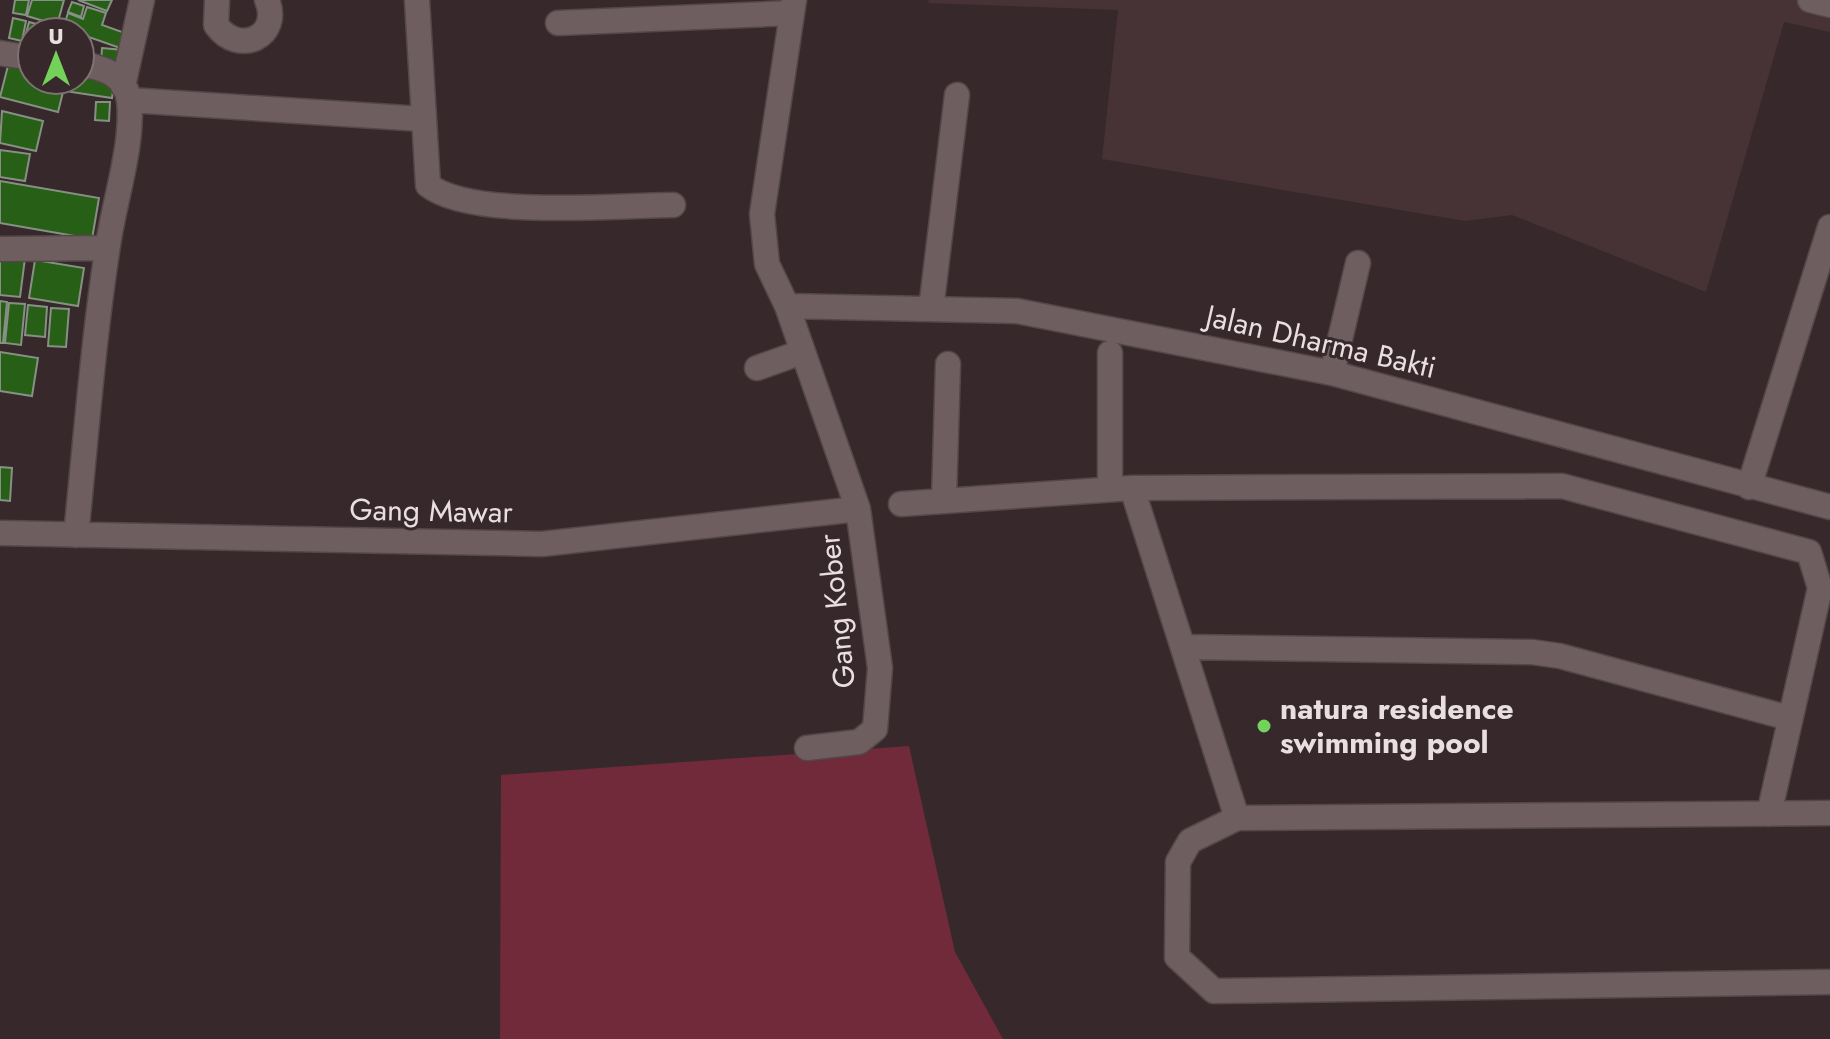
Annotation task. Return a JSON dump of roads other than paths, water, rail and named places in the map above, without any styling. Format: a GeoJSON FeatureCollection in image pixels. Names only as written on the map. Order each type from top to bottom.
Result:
{"type":"FeatureCollection","features":[{"type":"Feature","properties":{"kind":"street"},"geometry":{"type":"LineString","coordinates":[[76,535],[107,248],[126,141],[126,93],[142,0]]}},
{"type":"Feature","properties":{"kind":"street"},"geometry":{"type":"LineString","coordinates":[[217,0],[216,25],[227,38],[245,42],[254,40],[266,28],[271,10],[267,0]]}},
{"type":"Feature","properties":{"kind":"street"},"geometry":{"type":"LineString","coordinates":[[417,0],[428,185],[441,196],[497,206],[673,205]]}},
{"type":"Feature","properties":{"kind":"street"},"geometry":{"type":"LineString","coordinates":[[1810,0],[1830,5]]}},
{"type":"Feature","properties":{"kind":"street"},"geometry":{"type":"LineString","coordinates":[[558,23],[793,6]]}},
{"type":"Feature","properties":{"kind":"street","name":"Gang Kober"},"geometry":{"type":"LineString","coordinates":[[793,6],[762,214],[767,264],[787,306],[858,509],[880,668],[875,729],[859,742],[807,748]]}},
{"type":"Feature","properties":{"kind":"street"},"geometry":{"type":"LineString","coordinates":[[96,68],[109,71],[126,93],[422,119]]}},
{"type":"Feature","properties":{"kind":"street"},"geometry":{"type":"LineString","coordinates":[[931,309],[957,95]]}},
{"type":"Feature","properties":{"kind":"street"},"geometry":{"type":"LineString","coordinates":[[1749,487],[1830,227]]}},
{"type":"Feature","properties":{"kind":"street"},"geometry":{"type":"LineString","coordinates":[[0,249],[107,248]]}},
{"type":"Feature","properties":{"kind":"street"},"geometry":{"type":"LineString","coordinates":[[1332,373],[1358,263]]}},
{"type":"Feature","properties":{"kind":"street","name":"Jalan Dharma Bakti"},"geometry":{"type":"LineString","coordinates":[[787,306],[1017,311],[1332,373],[1830,507]]}},
{"type":"Feature","properties":{"kind":"street"},"geometry":{"type":"LineString","coordinates":[[757,368],[802,352]]}},
{"type":"Feature","properties":{"kind":"street"},"geometry":{"type":"LineString","coordinates":[[1110,353],[1121,488],[1183,647],[1237,818]]}},
{"type":"Feature","properties":{"kind":"street"},"geometry":{"type":"LineString","coordinates":[[944,499],[948,364]]}},
{"type":"Feature","properties":{"kind":"street"},"geometry":{"type":"LineString","coordinates":[[901,504],[1121,488],[1562,486],[1809,552],[1820,588],[1769,814]]}},
{"type":"Feature","properties":{"kind":"street","name":"Gang Mawar"},"geometry":{"type":"LineString","coordinates":[[0,533],[542,544],[858,509]]}},
{"type":"Feature","properties":{"kind":"street"},"geometry":{"type":"LineString","coordinates":[[1183,647],[1532,652],[1575,659],[1789,718]]}},
{"type":"Feature","properties":{"kind":"street"},"geometry":{"type":"LineString","coordinates":[[1830,813],[1237,818],[1190,841],[1178,862],[1177,957],[1214,991],[1830,982]]}},
{"type":"Feature","properties":{"kind":"place","name":"natura residence swimming pool"},"geometry":{"type":"Point","coordinates":[1264,726]}}]}
